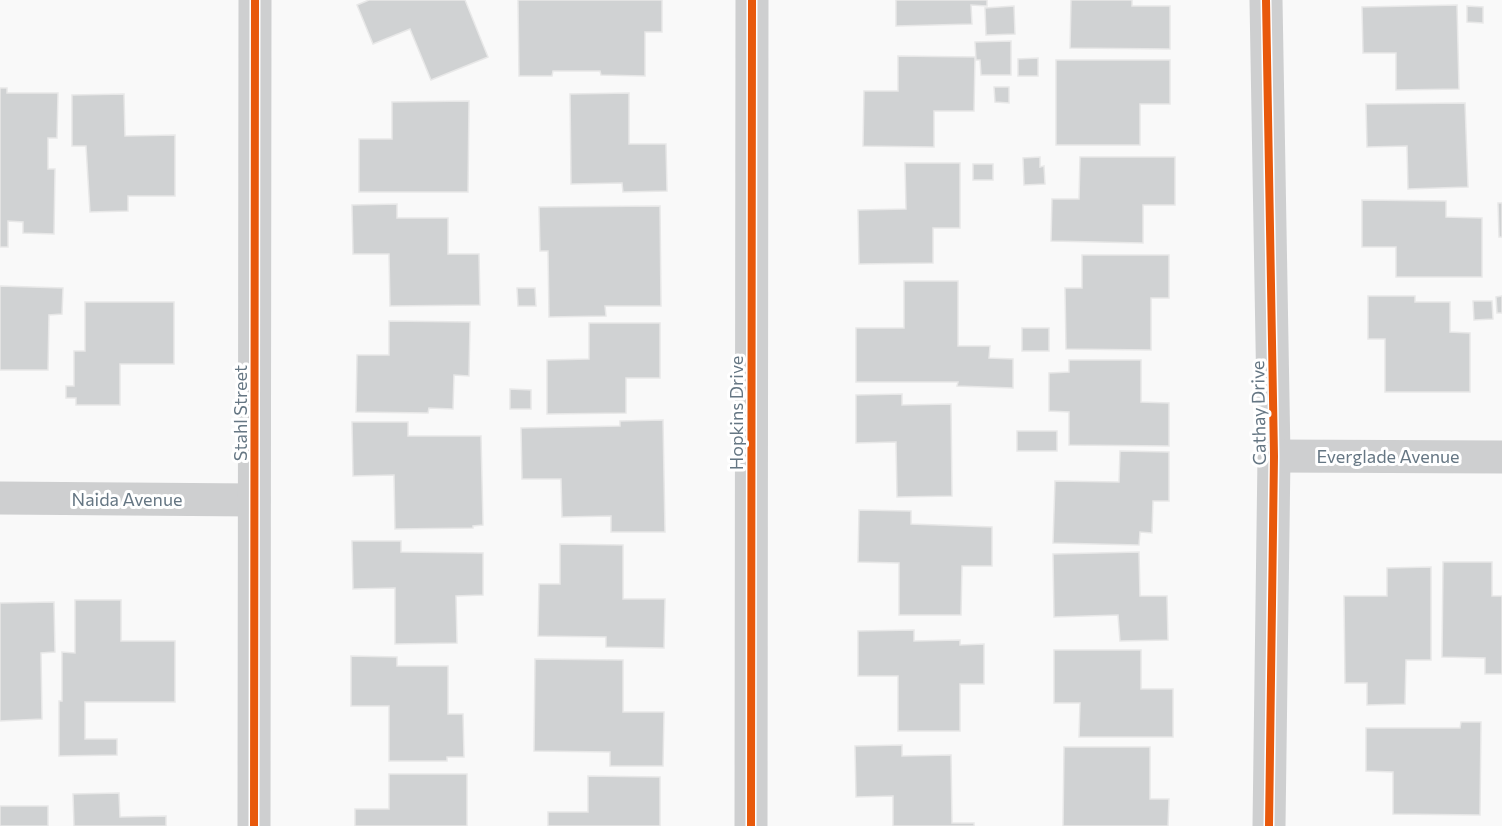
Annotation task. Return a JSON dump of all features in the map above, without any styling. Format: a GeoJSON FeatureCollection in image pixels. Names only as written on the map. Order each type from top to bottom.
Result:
{"type":"FeatureCollection","features":[{"type":"Feature","properties":{"kind":"street","name":"Stahl Street"},"geometry":{"type":"LineString","coordinates":[[254,826],[255,0]]}},
{"type":"Feature","properties":{"kind":"street","name":"Hopkins Drive"},"geometry":{"type":"LineString","coordinates":[[751,826],[752,0]]}},
{"type":"Feature","properties":{"kind":"street","name":"Cathay Drive"},"geometry":{"type":"LineString","coordinates":[[1266,0],[1274,456],[1269,826]]}},
{"type":"Feature","properties":{"kind":"street","name":"Everglade Avenue"},"geometry":{"type":"LineString","coordinates":[[1274,456],[1502,457]]}},
{"type":"Feature","properties":{"kind":"street","name":"Naida Avenue"},"geometry":{"type":"LineString","coordinates":[[0,498],[254,500]]}},
{"type":"Feature","properties":{"kind":"building"},"geometry":{"type":"Polygon","coordinates":[[[369,0],[465,0],[488,57],[431,80],[410,29],[373,44],[357,5],[369,0]]]}},
{"type":"Feature","properties":{"kind":"building"},"geometry":{"type":"Polygon","coordinates":[[[518,0],[662,0],[662,32],[645,32],[645,76],[601,75],[600,71],[553,71],[552,76],[519,76],[518,0]]]}},
{"type":"Feature","properties":{"kind":"building"},"geometry":{"type":"Polygon","coordinates":[[[896,0],[987,0],[987,6],[971,5],[972,24],[896,26],[896,0]]]}},
{"type":"Feature","properties":{"kind":"building"},"geometry":{"type":"Polygon","coordinates":[[[1071,0],[1132,0],[1132,6],[1170,6],[1170,49],[1070,48],[1071,0]]]}},
{"type":"Feature","properties":{"kind":"building"},"geometry":{"type":"Polygon","coordinates":[[[1457,5],[1459,89],[1396,90],[1396,53],[1363,53],[1362,7],[1457,5]]]}},
{"type":"Feature","properties":{"kind":"building"},"geometry":{"type":"Polygon","coordinates":[[[1014,6],[1015,34],[986,35],[985,8],[1014,6]]]}},
{"type":"Feature","properties":{"kind":"building"},"geometry":{"type":"Polygon","coordinates":[[[1467,6],[1483,7],[1483,23],[1467,22],[1467,6]]]}},
{"type":"Feature","properties":{"kind":"building"},"geometry":{"type":"Polygon","coordinates":[[[1011,41],[1011,75],[981,75],[980,60],[976,60],[975,42],[1011,41]]]}},
{"type":"Feature","properties":{"kind":"building"},"geometry":{"type":"Polygon","coordinates":[[[898,56],[975,57],[974,111],[934,111],[934,147],[863,146],[864,91],[898,91],[898,56]]]}},
{"type":"Feature","properties":{"kind":"building"},"geometry":{"type":"Polygon","coordinates":[[[1038,58],[1038,76],[1018,76],[1018,59],[1038,58]]]}},
{"type":"Feature","properties":{"kind":"building"},"geometry":{"type":"Polygon","coordinates":[[[1056,60],[1170,60],[1170,104],[1140,104],[1140,145],[1056,145],[1056,60]]]}},
{"type":"Feature","properties":{"kind":"building"},"geometry":{"type":"Polygon","coordinates":[[[994,87],[1009,87],[1009,103],[995,102],[994,87]]]}},
{"type":"Feature","properties":{"kind":"building"},"geometry":{"type":"Polygon","coordinates":[[[0,88],[7,88],[7,93],[58,93],[57,138],[48,138],[48,169],[55,169],[54,234],[23,233],[23,222],[8,221],[8,247],[0,247],[0,88]]]}},
{"type":"Feature","properties":{"kind":"building"},"geometry":{"type":"Polygon","coordinates":[[[629,93],[629,144],[666,144],[667,191],[623,192],[622,183],[571,184],[570,94],[629,93]]]}},
{"type":"Feature","properties":{"kind":"building"},"geometry":{"type":"Polygon","coordinates":[[[124,94],[125,136],[175,135],[175,196],[128,196],[128,211],[90,212],[86,146],[72,146],[72,95],[124,94]]]}},
{"type":"Feature","properties":{"kind":"building"},"geometry":{"type":"Polygon","coordinates":[[[469,101],[468,192],[359,192],[359,139],[392,139],[392,102],[469,101]]]}},
{"type":"Feature","properties":{"kind":"building"},"geometry":{"type":"Polygon","coordinates":[[[1465,103],[1468,187],[1408,189],[1407,146],[1367,147],[1366,104],[1465,103]]]}},
{"type":"Feature","properties":{"kind":"building"},"geometry":{"type":"Polygon","coordinates":[[[1040,157],[1040,167],[1044,166],[1045,184],[1024,185],[1023,158],[1040,157]]]}},
{"type":"Feature","properties":{"kind":"building"},"geometry":{"type":"Polygon","coordinates":[[[1080,157],[1175,157],[1175,205],[1143,205],[1143,243],[1051,241],[1052,199],[1079,199],[1080,157]]]}},
{"type":"Feature","properties":{"kind":"building"},"geometry":{"type":"Polygon","coordinates":[[[905,163],[960,163],[960,228],[933,228],[933,263],[859,264],[858,210],[906,209],[905,163]]]}},
{"type":"Feature","properties":{"kind":"building"},"geometry":{"type":"Polygon","coordinates":[[[973,164],[993,164],[993,180],[973,180],[973,164]]]}},
{"type":"Feature","properties":{"kind":"building"},"geometry":{"type":"Polygon","coordinates":[[[1362,200],[1446,201],[1446,217],[1482,218],[1482,277],[1396,277],[1396,247],[1362,247],[1362,200]]]}},
{"type":"Feature","properties":{"kind":"building"},"geometry":{"type":"Polygon","coordinates":[[[1498,203],[1502,203],[1502,237],[1499,237],[1498,203]]]}},
{"type":"Feature","properties":{"kind":"building"},"geometry":{"type":"Polygon","coordinates":[[[397,204],[397,218],[448,218],[448,254],[479,254],[480,305],[390,306],[389,254],[353,254],[352,205],[397,204]]]}},
{"type":"Feature","properties":{"kind":"building"},"geometry":{"type":"Polygon","coordinates":[[[660,206],[661,306],[605,306],[606,316],[549,317],[548,251],[540,251],[539,207],[660,206]]]}},
{"type":"Feature","properties":{"kind":"building"},"geometry":{"type":"Polygon","coordinates":[[[1082,255],[1169,255],[1169,298],[1151,298],[1151,350],[1066,349],[1065,288],[1082,288],[1082,255]]]}},
{"type":"Feature","properties":{"kind":"building"},"geometry":{"type":"Polygon","coordinates":[[[904,281],[958,281],[958,346],[990,346],[989,358],[1013,359],[1013,388],[957,386],[958,382],[856,382],[856,328],[904,328],[904,281]]]}},
{"type":"Feature","properties":{"kind":"building"},"geometry":{"type":"Polygon","coordinates":[[[0,286],[63,288],[62,314],[49,315],[48,370],[0,370],[0,286]]]}},
{"type":"Feature","properties":{"kind":"building"},"geometry":{"type":"Polygon","coordinates":[[[517,288],[535,288],[536,306],[518,306],[517,288]]]}},
{"type":"Feature","properties":{"kind":"building"},"geometry":{"type":"Polygon","coordinates":[[[1368,296],[1415,296],[1415,302],[1450,302],[1450,332],[1470,333],[1470,392],[1385,392],[1385,339],[1368,339],[1368,296]]]}},
{"type":"Feature","properties":{"kind":"building"},"geometry":{"type":"Polygon","coordinates":[[[1502,296],[1502,313],[1497,313],[1496,297],[1502,296]]]}},
{"type":"Feature","properties":{"kind":"building"},"geometry":{"type":"Polygon","coordinates":[[[1473,301],[1492,301],[1493,319],[1474,320],[1473,301]]]}},
{"type":"Feature","properties":{"kind":"building"},"geometry":{"type":"Polygon","coordinates":[[[85,302],[174,302],[174,364],[120,364],[120,405],[76,405],[76,398],[66,398],[66,386],[74,386],[74,351],[85,351],[85,302]]]}},
{"type":"Feature","properties":{"kind":"building"},"geometry":{"type":"Polygon","coordinates":[[[389,321],[470,322],[469,376],[454,375],[453,409],[429,408],[428,413],[356,412],[357,355],[389,355],[389,321]]]}},
{"type":"Feature","properties":{"kind":"building"},"geometry":{"type":"Polygon","coordinates":[[[589,323],[660,323],[660,378],[626,378],[626,413],[547,414],[547,360],[589,359],[589,323]]]}},
{"type":"Feature","properties":{"kind":"building"},"geometry":{"type":"Polygon","coordinates":[[[1022,328],[1049,328],[1049,351],[1022,351],[1022,328]]]}},
{"type":"Feature","properties":{"kind":"building"},"geometry":{"type":"Polygon","coordinates":[[[1069,360],[1141,360],[1141,402],[1169,403],[1169,446],[1069,445],[1069,412],[1049,411],[1049,373],[1069,372],[1069,360]]]}},
{"type":"Feature","properties":{"kind":"building"},"geometry":{"type":"Polygon","coordinates":[[[510,389],[531,390],[531,409],[510,409],[510,389]]]}},
{"type":"Feature","properties":{"kind":"building"},"geometry":{"type":"Polygon","coordinates":[[[902,394],[902,405],[951,404],[952,496],[897,497],[896,442],[856,443],[856,395],[902,394]]]}},
{"type":"Feature","properties":{"kind":"building"},"geometry":{"type":"Polygon","coordinates":[[[663,420],[665,532],[611,532],[611,516],[562,517],[561,479],[522,479],[521,428],[620,426],[620,421],[663,420]]]}},
{"type":"Feature","properties":{"kind":"building"},"geometry":{"type":"Polygon","coordinates":[[[352,422],[408,422],[408,436],[481,436],[483,525],[473,526],[473,528],[395,529],[394,475],[353,476],[352,422]]]}},
{"type":"Feature","properties":{"kind":"building"},"geometry":{"type":"Polygon","coordinates":[[[1017,431],[1057,431],[1057,451],[1017,451],[1017,431]]]}},
{"type":"Feature","properties":{"kind":"building"},"geometry":{"type":"Polygon","coordinates":[[[1120,451],[1169,452],[1169,501],[1153,501],[1152,533],[1140,532],[1139,545],[1053,543],[1055,481],[1119,482],[1120,451]]]}},
{"type":"Feature","properties":{"kind":"building"},"geometry":{"type":"Polygon","coordinates":[[[859,510],[911,511],[911,524],[992,527],[992,566],[962,566],[961,615],[899,615],[899,563],[858,562],[859,510]]]}},
{"type":"Feature","properties":{"kind":"building"},"geometry":{"type":"Polygon","coordinates":[[[352,541],[401,541],[401,552],[483,553],[483,595],[456,596],[457,643],[395,644],[395,588],[353,589],[352,541]]]}},
{"type":"Feature","properties":{"kind":"building"},"geometry":{"type":"Polygon","coordinates":[[[560,544],[623,545],[623,599],[665,599],[664,648],[606,647],[606,637],[538,636],[539,584],[560,584],[560,544]]]}},
{"type":"Feature","properties":{"kind":"building"},"geometry":{"type":"Polygon","coordinates":[[[1139,552],[1140,596],[1167,596],[1168,640],[1120,641],[1118,615],[1054,617],[1053,554],[1139,552]]]}},
{"type":"Feature","properties":{"kind":"building"},"geometry":{"type":"Polygon","coordinates":[[[1443,562],[1492,562],[1492,596],[1502,596],[1502,674],[1485,674],[1485,658],[1442,657],[1443,562]]]}},
{"type":"Feature","properties":{"kind":"building"},"geometry":{"type":"Polygon","coordinates":[[[1431,567],[1431,660],[1406,660],[1405,704],[1367,705],[1367,683],[1345,683],[1344,596],[1387,596],[1387,568],[1431,567]]]}},
{"type":"Feature","properties":{"kind":"building"},"geometry":{"type":"Polygon","coordinates":[[[75,600],[121,600],[121,641],[175,641],[175,702],[85,702],[85,739],[117,739],[117,755],[59,756],[62,652],[75,653],[75,600]]]}},
{"type":"Feature","properties":{"kind":"building"},"geometry":{"type":"Polygon","coordinates":[[[54,602],[55,652],[41,653],[42,719],[0,721],[0,603],[54,602]]]}},
{"type":"Feature","properties":{"kind":"building"},"geometry":{"type":"Polygon","coordinates":[[[914,630],[914,641],[960,640],[960,645],[984,644],[984,684],[960,684],[960,731],[898,731],[898,676],[858,676],[858,631],[914,630]]]}},
{"type":"Feature","properties":{"kind":"building"},"geometry":{"type":"Polygon","coordinates":[[[1054,650],[1141,650],[1141,689],[1173,689],[1173,737],[1079,737],[1080,703],[1054,703],[1054,650]]]}},
{"type":"Feature","properties":{"kind":"building"},"geometry":{"type":"Polygon","coordinates":[[[351,656],[397,657],[397,666],[448,666],[448,714],[463,714],[464,757],[447,757],[447,761],[389,761],[389,706],[351,706],[351,656]]]}},
{"type":"Feature","properties":{"kind":"building"},"geometry":{"type":"Polygon","coordinates":[[[535,659],[623,660],[623,712],[664,712],[663,766],[610,766],[610,752],[534,751],[535,659]]]}},
{"type":"Feature","properties":{"kind":"building"},"geometry":{"type":"Polygon","coordinates":[[[1461,722],[1481,722],[1480,815],[1393,814],[1393,772],[1366,771],[1366,728],[1460,728],[1461,722]]]}},
{"type":"Feature","properties":{"kind":"building"},"geometry":{"type":"Polygon","coordinates":[[[902,745],[902,756],[951,755],[952,823],[974,823],[974,826],[893,826],[893,796],[856,797],[855,746],[902,745]]]}},
{"type":"Feature","properties":{"kind":"building"},"geometry":{"type":"Polygon","coordinates":[[[1064,747],[1150,747],[1150,799],[1169,799],[1168,826],[1063,826],[1064,747]]]}},
{"type":"Feature","properties":{"kind":"building"},"geometry":{"type":"Polygon","coordinates":[[[389,774],[467,774],[467,826],[355,826],[355,809],[389,809],[389,774]]]}},
{"type":"Feature","properties":{"kind":"building"},"geometry":{"type":"Polygon","coordinates":[[[588,776],[660,777],[660,826],[548,826],[548,812],[588,812],[588,776]]]}},
{"type":"Feature","properties":{"kind":"building"},"geometry":{"type":"Polygon","coordinates":[[[119,793],[120,817],[166,816],[166,826],[74,826],[73,794],[119,793]]]}},
{"type":"Feature","properties":{"kind":"building"},"geometry":{"type":"Polygon","coordinates":[[[0,806],[48,806],[48,826],[0,826],[0,806]]]}},
{"type":"Feature","properties":{"kind":"cycle path"},"geometry":{"type":"LineString","coordinates":[[254,826],[255,0]]}},
{"type":"Feature","properties":{"kind":"cycle path"},"geometry":{"type":"LineString","coordinates":[[751,826],[752,0]]}},
{"type":"Feature","properties":{"kind":"cycle path"},"geometry":{"type":"LineString","coordinates":[[1266,0],[1274,456],[1269,826]]}}]}
